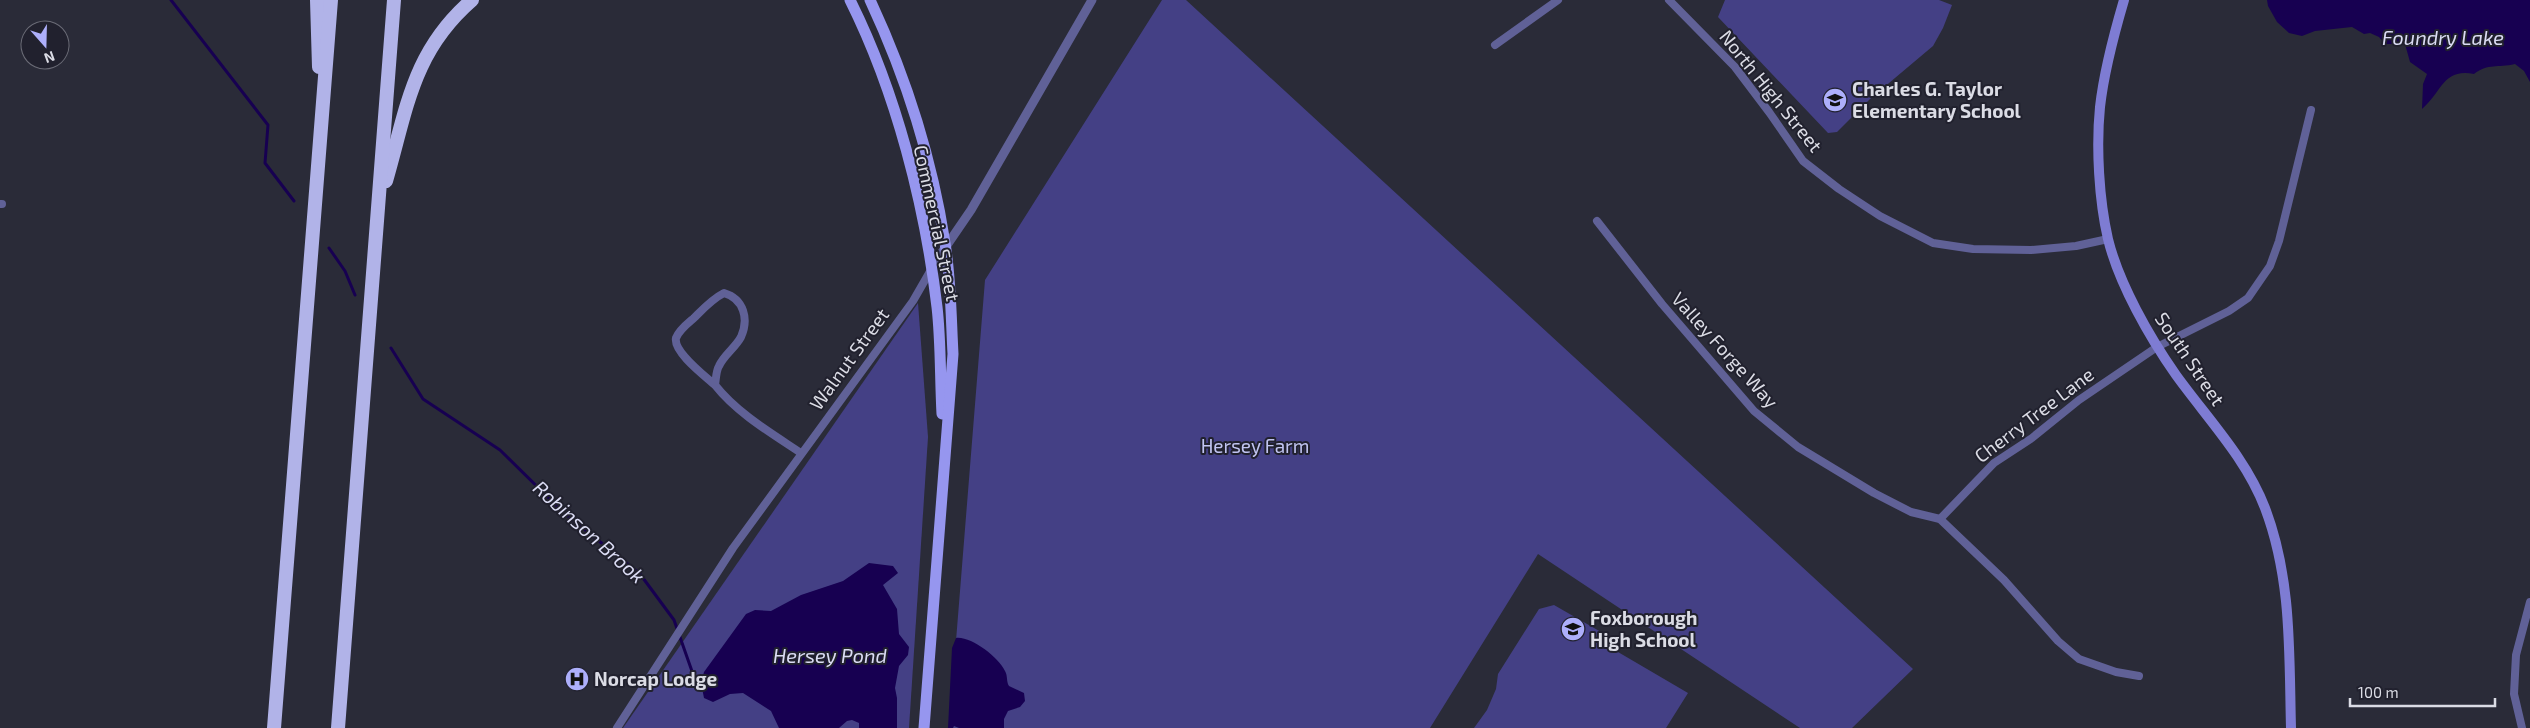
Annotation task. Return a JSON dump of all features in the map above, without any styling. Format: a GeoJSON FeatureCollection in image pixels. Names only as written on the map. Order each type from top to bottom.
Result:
{"type":"FeatureCollection","features":[{"type":"Feature","properties":{"kind":"highway"},"geometry":{"type":"LineString","coordinates":[[317,0],[317,35],[322,116]]}},
{"type":"Feature","properties":{"kind":"highway"},"geometry":{"type":"LineString","coordinates":[[274,728],[331,0]]}},
{"type":"Feature","properties":{"kind":"highway"},"geometry":{"type":"LineString","coordinates":[[338,728],[394,0]]}},
{"type":"Feature","properties":{"kind":"highway"},"geometry":{"type":"LineString","coordinates":[[378,208],[408,98],[418,70],[439,34],[472,0]]}},
{"type":"Feature","properties":{"kind":"main road","name":"Commercial Street"},"geometry":{"type":"LineString","coordinates":[[850,0],[874,55],[894,114],[932,267],[938,309],[944,463]]}},
{"type":"Feature","properties":{"kind":"main road","name":"Commercial Street"},"geometry":{"type":"LineString","coordinates":[[870,0],[896,60],[916,119],[933,180],[946,245],[952,354],[924,728]]}},
{"type":"Feature","properties":{"kind":"main road","name":"South Street"},"geometry":{"type":"LineString","coordinates":[[2124,0],[2115,32],[2100,106],[2100,171],[2108,239],[2137,310],[2157,347],[2240,460],[2264,506],[2279,549],[2287,596],[2291,728]]}},
{"type":"Feature","properties":{"kind":"street","name":"Walnut Street"},"geometry":{"type":"LineString","coordinates":[[617,728],[732,548],[912,301],[946,245],[971,210],[1092,0]]}},
{"type":"Feature","properties":{"kind":"street"},"geometry":{"type":"LineString","coordinates":[[1495,45],[1558,0]]}},
{"type":"Feature","properties":{"kind":"street","name":"North High Street"},"geometry":{"type":"LineString","coordinates":[[1669,0],[1735,67],[1770,112],[1803,161],[1839,190],[1880,216],[1933,243],[1973,249],[2032,250],[2076,246],[2108,239]]}},
{"type":"Feature","properties":{"kind":"street","name":"Cherry Tree Lane"},"geometry":{"type":"LineString","coordinates":[[1940,519],[1994,463],[2032,438],[2079,400],[2157,347],[2229,311],[2248,298],[2270,266],[2279,242],[2311,110]]}},
{"type":"Feature","properties":{"kind":"street","name":"Valley Forge Way"},"geometry":{"type":"LineString","coordinates":[[1597,221],[1662,304],[1754,411],[1798,447],[1874,493],[1912,512],[1940,519],[2004,580],[2058,641],[2079,659],[2116,672],[2139,676]]}},
{"type":"Feature","properties":{"kind":"street"},"geometry":{"type":"LineString","coordinates":[[715,385],[719,365],[740,338],[746,319],[738,301],[724,293],[715,297],[679,332],[676,340],[677,348],[730,402],[770,433],[801,453]]}},
{"type":"Feature","properties":{"kind":"street"},"geometry":{"type":"LineString","coordinates":[[2522,728],[2514,694],[2516,655],[2530,602]]}},
{"type":"Feature","properties":{"kind":"green space","name":"Hersey Farm"},"geometry":{"type":"Polygon","coordinates":[[[1162,0],[1186,0],[1913,669],[1852,728],[1800,728],[1538,554],[1430,728],[949,728],[985,280],[1162,0]]]}},
{"type":"Feature","properties":{"kind":"green space","name":"Charles G. Taylor Elementary School"},"geometry":{"type":"Polygon","coordinates":[[[1725,0],[1939,0],[1952,5],[1943,28],[1933,46],[1870,99],[1837,132],[1828,133],[1718,17],[1725,0]]]}},
{"type":"Feature","properties":{"kind":"green space"},"geometry":{"type":"Polygon","coordinates":[[[918,303],[928,437],[909,728],[623,728],[918,303]]]}},
{"type":"Feature","properties":{"kind":"green space"},"geometry":{"type":"Polygon","coordinates":[[[1554,605],[1601,632],[1618,652],[1688,693],[1666,728],[1474,728],[1487,710],[1496,689],[1498,674],[1539,609],[1554,605]]]}},
{"type":"Feature","properties":{"kind":"water","name":"Foundry Lake"},"geometry":{"type":"Polygon","coordinates":[[[2267,0],[2530,0],[2530,82],[2524,71],[2515,64],[2484,68],[2474,74],[2464,73],[2456,75],[2444,83],[2422,109],[2423,84],[2427,74],[2410,62],[2405,44],[2385,44],[2379,37],[2370,33],[2364,34],[2352,27],[2315,31],[2302,36],[2289,33],[2277,22],[2268,6],[2267,0]]]}},
{"type":"Feature","properties":{"kind":"water","name":"Hersey Pond"},"geometry":{"type":"Polygon","coordinates":[[[869,563],[893,566],[898,573],[883,585],[897,609],[899,634],[909,647],[908,655],[899,666],[895,688],[897,728],[859,728],[859,723],[852,720],[847,721],[839,728],[779,728],[771,711],[743,693],[730,694],[713,702],[704,698],[701,683],[704,672],[746,614],[755,610],[771,611],[801,595],[843,581],[869,563]]]}},
{"type":"Feature","properties":{"kind":"water"},"geometry":{"type":"Polygon","coordinates":[[[956,638],[969,640],[984,649],[1002,665],[1009,686],[1024,693],[1025,701],[1020,707],[1008,711],[1004,719],[1004,728],[959,728],[954,726],[953,728],[948,728],[952,648],[956,638]]]}},
{"type":"Feature","properties":{"kind":"waterway","name":"Robinson Brook"},"geometry":{"type":"LineString","coordinates":[[171,0],[268,125],[265,163],[294,201]]}},
{"type":"Feature","properties":{"kind":"waterway","name":"Robinson Brook"},"geometry":{"type":"LineString","coordinates":[[329,248],[345,271],[355,295]]}},
{"type":"Feature","properties":{"kind":"waterway","name":"Robinson Brook"},"geometry":{"type":"LineString","coordinates":[[391,348],[423,399],[500,450],[563,512],[640,574],[674,620],[694,677],[698,682],[704,683]]}},
{"type":"Feature","properties":{"kind":"place","name":"Charles G. Taylor Elementary School"},"geometry":{"type":"Point","coordinates":[1835,100]}},
{"type":"Feature","properties":{"kind":"place","name":"Foxborough High School"},"geometry":{"type":"Point","coordinates":[1573,629]}},
{"type":"Feature","properties":{"kind":"place","name":"Norcap Lodge"},"geometry":{"type":"Point","coordinates":[577,679]}}]}
